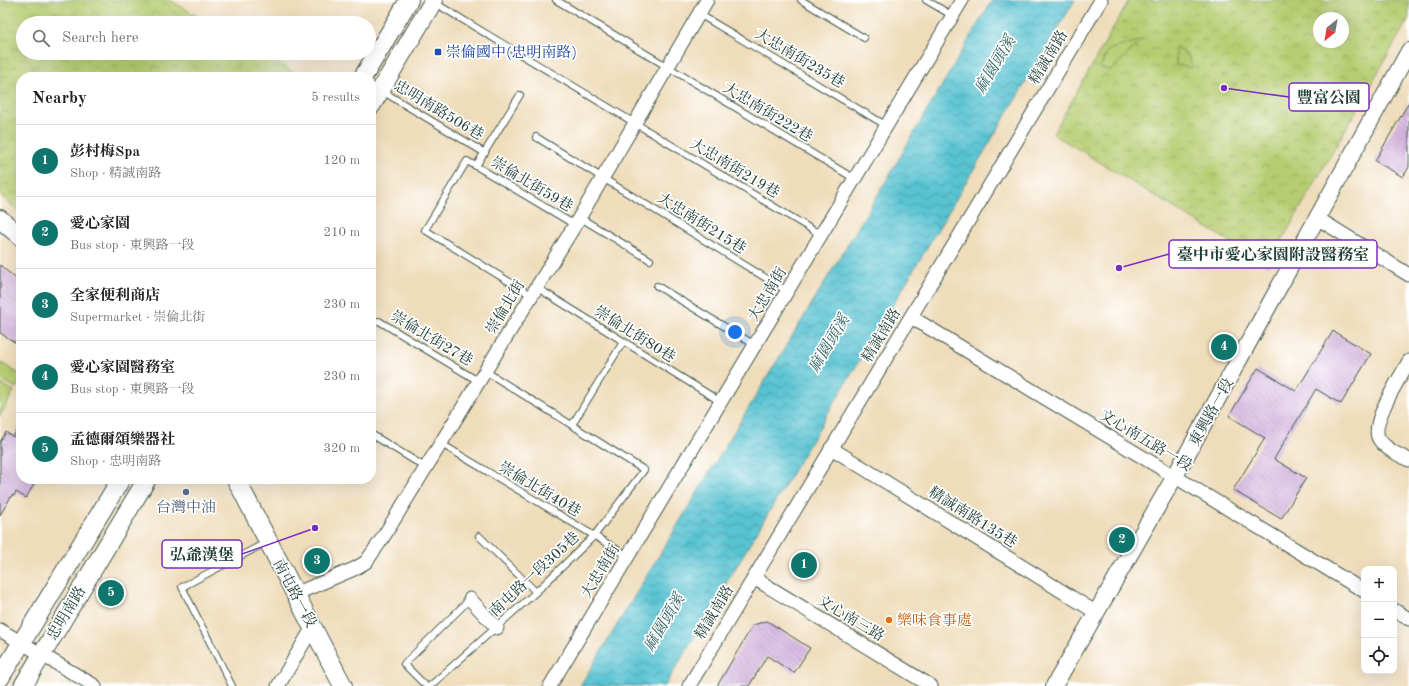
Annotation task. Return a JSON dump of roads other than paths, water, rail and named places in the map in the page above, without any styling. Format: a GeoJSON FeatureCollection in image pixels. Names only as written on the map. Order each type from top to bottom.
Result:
{"type":"FeatureCollection","features":[{"type":"Feature","properties":{"kind":"main road"},"geometry":{"type":"LineString","coordinates":[[376,55],[409,0]]}},
{"type":"Feature","properties":{"kind":"main road"},"geometry":{"type":"LineString","coordinates":[[376,97],[432,1]]}},
{"type":"Feature","properties":{"kind":"main road"},"geometry":{"type":"LineString","coordinates":[[366,72],[373,60]]}},
{"type":"Feature","properties":{"kind":"main road"},"geometry":{"type":"LineString","coordinates":[[0,219],[16,233]]}},
{"type":"Feature","properties":{"kind":"main road","name":"忠明南路"},"geometry":{"type":"LineString","coordinates":[[0,678],[118,484]]}},
{"type":"Feature","properties":{"kind":"main road","name":"忠明南路"},"geometry":{"type":"LineString","coordinates":[[22,686],[144,484]]}},
{"type":"Feature","properties":{"kind":"main road","name":"南屯路一段"},"geometry":{"type":"LineString","coordinates":[[239,484],[295,594],[314,627],[343,686]]}},
{"type":"Feature","properties":{"kind":"street","name":"崇倫北街"},"geometry":{"type":"LineString","coordinates":[[295,594],[354,569],[366,562],[382,539],[603,178],[707,0]]}},
{"type":"Feature","properties":{"kind":"street","name":"大忠南街"},"geometry":{"type":"LineString","coordinates":[[550,686],[962,0]]}},
{"type":"Feature","properties":{"kind":"street","name":"精誠南路"},"geometry":{"type":"LineString","coordinates":[[688,686],[1101,0]]}},
{"type":"Feature","properties":{"kind":"street","name":"東興路一段"},"geometry":{"type":"LineString","coordinates":[[1054,686],[1175,476],[1409,51]]}},
{"type":"Feature","properties":{"kind":"street"},"geometry":{"type":"LineString","coordinates":[[1317,218],[1409,275]]}},
{"type":"Feature","properties":{"kind":"street","name":"文心南五路一段"},"geometry":{"type":"LineString","coordinates":[[911,317],[1361,589]]}},
{"type":"Feature","properties":{"kind":"street"},"geometry":{"type":"LineString","coordinates":[[1409,361],[1381,412],[1377,427],[1378,438],[1388,448],[1409,460]]}},
{"type":"Feature","properties":{"kind":"street","name":"精誠南路135巷"},"geometry":{"type":"LineString","coordinates":[[831,448],[1097,613]]}},
{"type":"Feature","properties":{"kind":"street","name":"文心南三路"},"geometry":{"type":"LineString","coordinates":[[754,578],[931,686]]}},
{"type":"Feature","properties":{"kind":"street"},"geometry":{"type":"LineString","coordinates":[[470,599],[497,628]]}},
{"type":"Feature","properties":{"kind":"street"},"geometry":{"type":"LineString","coordinates":[[1397,612],[1409,619]]}},
{"type":"Feature","properties":{"kind":"street"},"geometry":{"type":"LineString","coordinates":[[278,686],[314,627]]}},
{"type":"Feature","properties":{"kind":"street"},"geometry":{"type":"LineString","coordinates":[[0,630],[96,686]]}},
{"type":"Feature","properties":{"kind":"lane","name":"大忠南街222巷"},"geometry":{"type":"LineString","coordinates":[[556,0],[855,179]]}},
{"type":"Feature","properties":{"kind":"lane"},"geometry":{"type":"LineString","coordinates":[[801,0],[864,38]]}},
{"type":"Feature","properties":{"kind":"lane"},"geometry":{"type":"LineString","coordinates":[[926,0],[953,16]]}},
{"type":"Feature","properties":{"kind":"lane","name":"大忠南街219巷"},"geometry":{"type":"LineString","coordinates":[[432,1],[634,124],[821,235]]}},
{"type":"Feature","properties":{"kind":"lane","name":"大忠南街235巷"},"geometry":{"type":"LineString","coordinates":[[699,14],[887,126]]}},
{"type":"Feature","properties":{"kind":"lane","name":"忠明南路506巷"},"geometry":{"type":"LineString","coordinates":[[380,90],[485,153]]}},
{"type":"Feature","properties":{"kind":"lane","name":"忠明南路506巷"},"geometry":{"type":"LineString","coordinates":[[425,230],[467,160],[476,166],[520,95]]}},
{"type":"Feature","properties":{"kind":"lane","name":"大忠南街215巷"},"geometry":{"type":"LineString","coordinates":[[536,137],[787,291]]}},
{"type":"Feature","properties":{"kind":"lane","name":"崇倫北街59巷"},"geometry":{"type":"LineString","coordinates":[[476,166],[650,260]]}},
{"type":"Feature","properties":{"kind":"lane","name":"崇倫北街80巷"},"geometry":{"type":"LineString","coordinates":[[425,230],[623,342],[721,402]]}},
{"type":"Feature","properties":{"kind":"lane"},"geometry":{"type":"LineString","coordinates":[[657,286],[755,345]]}},
{"type":"Feature","properties":{"kind":"lane","name":"崇倫北街27巷"},"geometry":{"type":"LineString","coordinates":[[376,321],[379,321],[572,425],[644,470]]}},
{"type":"Feature","properties":{"kind":"lane"},"geometry":{"type":"LineString","coordinates":[[572,425],[623,342]]}},
{"type":"Feature","properties":{"kind":"lane"},"geometry":{"type":"LineString","coordinates":[[376,437],[425,467]]}},
{"type":"Feature","properties":{"kind":"lane","name":"崇倫北街40巷"},"geometry":{"type":"LineString","coordinates":[[440,443],[628,556]]}},
{"type":"Feature","properties":{"kind":"lane","name":"南屯路一段305巷"},"geometry":{"type":"LineString","coordinates":[[430,686],[497,628],[594,536],[644,470]]}},
{"type":"Feature","properties":{"kind":"lane"},"geometry":{"type":"LineString","coordinates":[[479,536],[536,592]]}},
{"type":"Feature","properties":{"kind":"lane"},"geometry":{"type":"LineString","coordinates":[[232,686],[182,587],[268,541]]}},
{"type":"Feature","properties":{"kind":"lane"},"geometry":{"type":"LineString","coordinates":[[426,686],[404,664],[470,599]]}},
{"type":"Feature","properties":{"kind":"water","name":"麻園頭溪"},"geometry":{"type":"Polygon","coordinates":[[[992,0],[1075,0],[665,686],[580,686],[880,191],[992,0]]]}},
{"type":"Feature","properties":{"kind":"place","name":"崇倫國中(忠明南路)"},"geometry":{"type":"Point","coordinates":[438,52]}},
{"type":"Feature","properties":{"kind":"place","name":"豐富公園"},"geometry":{"type":"Point","coordinates":[1224,88]}},
{"type":"Feature","properties":{"kind":"place","name":"臺中市愛心家園附設醫務室"},"geometry":{"type":"Point","coordinates":[1119,268]}},
{"type":"Feature","properties":{"kind":"place","name":"愛心家園醫務室"},"geometry":{"type":"Point","coordinates":[1224,347]}},
{"type":"Feature","properties":{"kind":"place","name":"台灣中油"},"geometry":{"type":"Point","coordinates":[186,492]}},
{"type":"Feature","properties":{"kind":"place","name":"弘爺漢堡"},"geometry":{"type":"Point","coordinates":[315,528]}},
{"type":"Feature","properties":{"kind":"place","name":"愛心家園"},"geometry":{"type":"Point","coordinates":[1122,540]}},
{"type":"Feature","properties":{"kind":"place","name":"全家便利商店"},"geometry":{"type":"Point","coordinates":[317,561]}},
{"type":"Feature","properties":{"kind":"place","name":"彭村梅Spa"},"geometry":{"type":"Point","coordinates":[804,565]}},
{"type":"Feature","properties":{"kind":"place","name":"孟德爾頌樂器社"},"geometry":{"type":"Point","coordinates":[111,593]}},
{"type":"Feature","properties":{"kind":"place","name":"樂味食事處"},"geometry":{"type":"Point","coordinates":[889,620]}}]}
